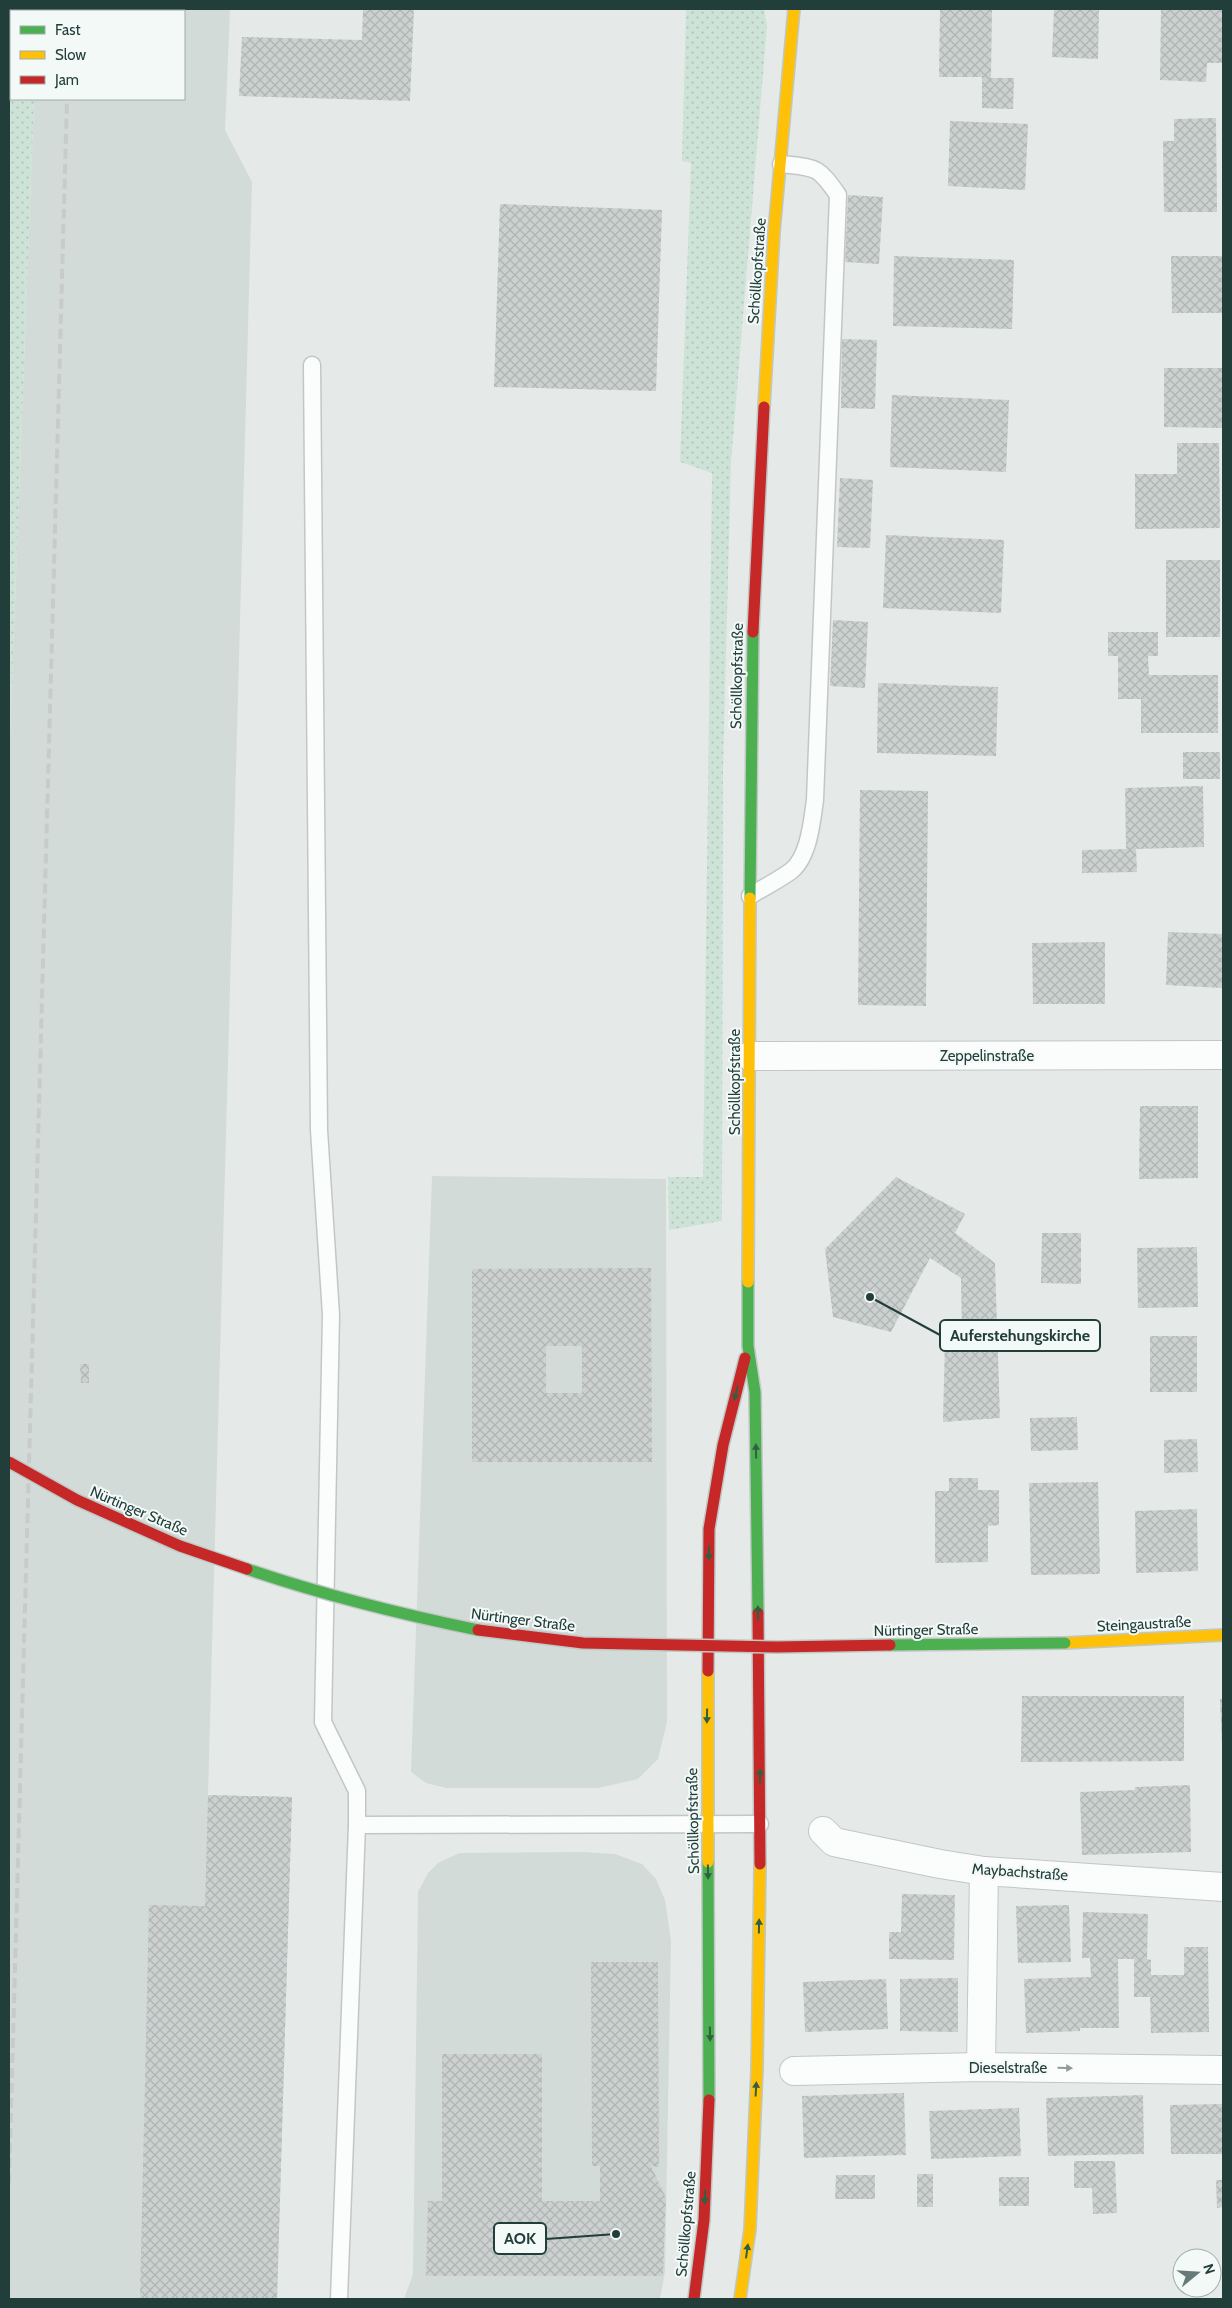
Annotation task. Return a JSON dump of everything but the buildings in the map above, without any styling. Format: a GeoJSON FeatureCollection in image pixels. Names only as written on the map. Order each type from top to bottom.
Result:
{"type":"FeatureCollection","features":[{"type":"Feature","properties":{"kind":"main road","name":"Schöllkopfstraße"},"geometry":{"type":"LineString","coordinates":[[740,2299],[750,2229],[757,2079],[760,1824],[755,1392],[748,1346],[750,896],[754,581],[774,232],[794,9]]}},
{"type":"Feature","properties":{"kind":"main road","name":"Schöllkopfstraße"},"geometry":{"type":"LineString","coordinates":[[694,2299],[704,2220],[710,2071],[708,1823],[709,1529],[723,1446],[748,1346]]}},
{"type":"Feature","properties":{"kind":"main road","name":"Nürtinger Straße"},"geometry":{"type":"LineString","coordinates":[[9,1462],[77,1500],[198,1552],[290,1584],[396,1613],[495,1634],[583,1643],[777,1647],[1066,1643]]}},
{"type":"Feature","properties":{"kind":"main road","name":"Steingaustraße"},"geometry":{"type":"LineString","coordinates":[[1066,1643],[1223,1636]]}},
{"type":"Feature","properties":{"kind":"street","name":"Zeppelinstraße"},"geometry":{"type":"LineString","coordinates":[[750,1056],[1223,1055]]}},
{"type":"Feature","properties":{"kind":"street","name":"Maybachstraße"},"geometry":{"type":"LineString","coordinates":[[823,1831],[834,1842],[984,1871],[1223,1887]]}},
{"type":"Feature","properties":{"kind":"street"},"geometry":{"type":"LineString","coordinates":[[982,2067],[984,1871]]}},
{"type":"Feature","properties":{"kind":"street","name":"Dieselstraße"},"geometry":{"type":"LineString","coordinates":[[794,2071],[982,2067],[1223,2070]]}},
{"type":"Feature","properties":{"kind":"lane"},"geometry":{"type":"LineString","coordinates":[[750,896],[793,870],[806,848],[812,827],[815,800],[838,194],[828,179],[815,168],[781,164]]}},
{"type":"Feature","properties":{"kind":"lane"},"geometry":{"type":"LineString","coordinates":[[312,365],[319,1130],[332,1315],[323,1722],[357,1791],[339,2299]]}},
{"type":"Feature","properties":{"kind":"lane"},"geometry":{"type":"LineString","coordinates":[[357,1825],[760,1824]]}},
{"type":"Feature","properties":{"kind":"shaded area"},"geometry":{"type":"Polygon","coordinates":[[[230,9],[225,130],[252,182],[208,1795],[292,1797],[277,2299],[9,2299],[9,761],[34,100],[185,100],[185,10],[37,10],[230,9]]]}},
{"type":"Feature","properties":{"kind":"shaded area"},"geometry":{"type":"Polygon","coordinates":[[[432,1176],[666,1179],[667,1722],[658,1759],[638,1779],[598,1788],[446,1788],[426,1783],[411,1772],[432,1176]]]}},
{"type":"Feature","properties":{"kind":"shaded area"},"geometry":{"type":"Polygon","coordinates":[[[583,1852],[615,1854],[642,1864],[656,1879],[665,1900],[671,1941],[665,2272],[660,2299],[404,2299],[413,2274],[418,1892],[428,1873],[438,1863],[459,1853],[583,1852]]]}},
{"type":"Feature","properties":{"kind":"green space"},"geometry":{"type":"Polygon","coordinates":[[[9,9],[37,9],[10,10],[10,100],[34,100],[9,761],[9,9]]]}},
{"type":"Feature","properties":{"kind":"green space"},"geometry":{"type":"Polygon","coordinates":[[[686,9],[764,9],[767,25],[731,462],[723,769],[722,1221],[669,1230],[668,1177],[703,1177],[712,473],[680,462],[691,163],[682,161],[686,9]]]}},
{"type":"Feature","properties":{"kind":"railway"},"geometry":{"type":"LineString","coordinates":[[9,2183],[67,100]]}},
{"type":"Feature","properties":{"kind":"traffic: fast"},"geometry":{"type":"LineString","coordinates":[[750,898],[753,632]]}},
{"type":"Feature","properties":{"kind":"traffic: fast"},"geometry":{"type":"LineString","coordinates":[[748,1282],[748,1346],[755,1392],[758,1613]]}},
{"type":"Feature","properties":{"kind":"traffic: fast"},"geometry":{"type":"LineString","coordinates":[[247,1569],[362,1603],[478,1630]]}},
{"type":"Feature","properties":{"kind":"traffic: fast"},"geometry":{"type":"LineString","coordinates":[[890,1645],[1065,1643]]}},
{"type":"Feature","properties":{"kind":"traffic: fast"},"geometry":{"type":"LineString","coordinates":[[708,1862],[709,2100]]}},
{"type":"Feature","properties":{"kind":"traffic: slow"},"geometry":{"type":"LineString","coordinates":[[764,407],[774,232],[794,9]]}},
{"type":"Feature","properties":{"kind":"traffic: slow"},"geometry":{"type":"LineString","coordinates":[[748,1282],[750,898]]}},
{"type":"Feature","properties":{"kind":"traffic: slow"},"geometry":{"type":"LineString","coordinates":[[1065,1643],[1223,1635]]}},
{"type":"Feature","properties":{"kind":"traffic: slow"},"geometry":{"type":"LineString","coordinates":[[708,1671],[708,1862]]}},
{"type":"Feature","properties":{"kind":"traffic: slow"},"geometry":{"type":"LineString","coordinates":[[740,2299],[750,2229],[757,2069],[760,1864]]}},
{"type":"Feature","properties":{"kind":"traffic: jam"},"geometry":{"type":"LineString","coordinates":[[753,632],[764,407]]}},
{"type":"Feature","properties":{"kind":"traffic: jam"},"geometry":{"type":"LineString","coordinates":[[708,1671],[709,1529],[723,1445],[745,1358]]}},
{"type":"Feature","properties":{"kind":"traffic: jam"},"geometry":{"type":"LineString","coordinates":[[9,1462],[77,1500],[180,1546],[247,1569]]}},
{"type":"Feature","properties":{"kind":"traffic: jam"},"geometry":{"type":"LineString","coordinates":[[758,1613],[760,1864]]}},
{"type":"Feature","properties":{"kind":"traffic: jam"},"geometry":{"type":"LineString","coordinates":[[478,1630],[583,1643],[777,1647],[890,1645]]}},
{"type":"Feature","properties":{"kind":"traffic: jam"},"geometry":{"type":"LineString","coordinates":[[694,2299],[704,2220],[709,2100]]}},
{"type":"Feature","properties":{"kind":"place","name":"Auferstehungskirche"},"geometry":{"type":"Point","coordinates":[870,1297]}},
{"type":"Feature","properties":{"kind":"place","name":"AOK"},"geometry":{"type":"Point","coordinates":[616,2234]}}]}
